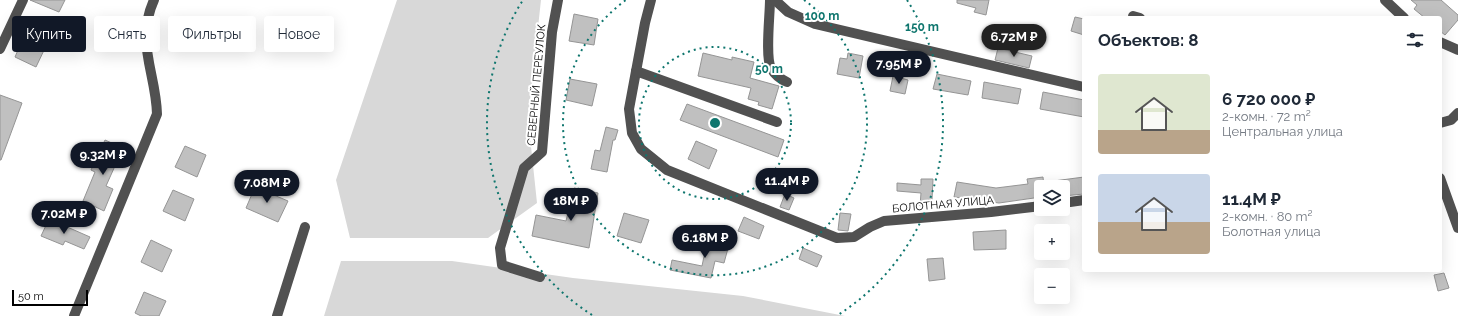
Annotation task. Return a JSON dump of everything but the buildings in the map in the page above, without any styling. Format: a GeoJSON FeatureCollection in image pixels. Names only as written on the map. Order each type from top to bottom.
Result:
{"type":"FeatureCollection","features":[{"type":"Feature","properties":{"kind":"street"},"geometry":{"type":"LineString","coordinates":[[0,49],[22,0]]}},
{"type":"Feature","properties":{"kind":"street"},"geometry":{"type":"LineString","coordinates":[[74,316],[157,114],[156,99],[149,71],[145,36],[147,20],[154,0]]}},
{"type":"Feature","properties":{"kind":"street","name":"СЕВЕРНЫЙ ПЕРЕУЛОК"},"geometry":{"type":"LineString","coordinates":[[540,277],[502,265],[500,248],[524,168],[542,152],[552,32],[558,0]]}},
{"type":"Feature","properties":{"kind":"street","name":"БОЛОТНАЯ УЛИЦА"},"geometry":{"type":"LineString","coordinates":[[651,0],[629,109],[632,133],[641,149],[667,170],[837,238],[854,237],[870,227],[884,221],[1034,207]]}},
{"type":"Feature","properties":{"kind":"street"},"geometry":{"type":"LineString","coordinates":[[770,0],[768,58],[770,68],[777,77],[787,82]]}},
{"type":"Feature","properties":{"kind":"street"},"geometry":{"type":"LineString","coordinates":[[775,0],[788,12],[815,24],[1082,87]]}},
{"type":"Feature","properties":{"kind":"street"},"geometry":{"type":"LineString","coordinates":[[1385,0],[1402,16]]}},
{"type":"Feature","properties":{"kind":"street"},"geometry":{"type":"LineString","coordinates":[[1442,43],[1458,50]]}},
{"type":"Feature","properties":{"kind":"street"},"geometry":{"type":"LineString","coordinates":[[636,71],[778,122]]}},
{"type":"Feature","properties":{"kind":"street"},"geometry":{"type":"LineString","coordinates":[[1442,122],[1451,120],[1458,113]]}},
{"type":"Feature","properties":{"kind":"street"},"geometry":{"type":"LineString","coordinates":[[1442,184],[1458,228]]}},
{"type":"Feature","properties":{"kind":"street"},"geometry":{"type":"LineString","coordinates":[[1070,202],[1082,200]]}},
{"type":"Feature","properties":{"kind":"street"},"geometry":{"type":"LineString","coordinates":[[277,316],[305,227]]}},
{"type":"Feature","properties":{"kind":"shaded area"},"geometry":{"type":"Polygon","coordinates":[[[397,0],[541,0],[528,118],[537,203],[488,238],[350,238],[336,180],[397,0]]]}},
{"type":"Feature","properties":{"kind":"shaded area"},"geometry":{"type":"Polygon","coordinates":[[[341,261],[452,261],[573,278],[743,296],[845,316],[324,316],[341,261]]]}}]}
